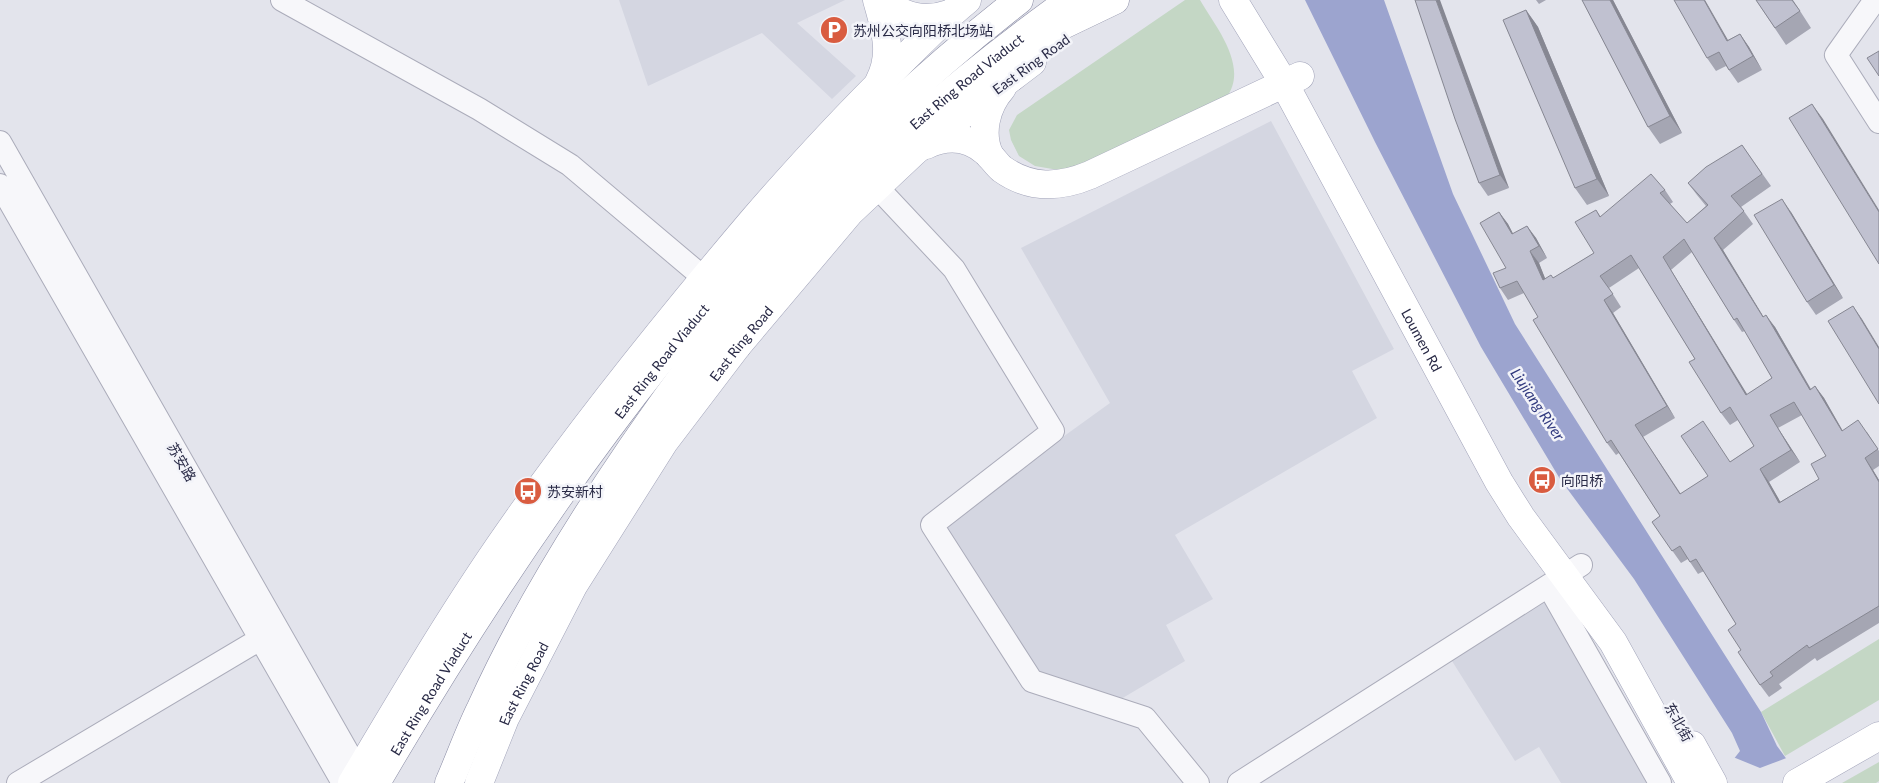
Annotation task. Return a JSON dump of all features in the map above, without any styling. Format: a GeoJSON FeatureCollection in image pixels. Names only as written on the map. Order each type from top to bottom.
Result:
{"type":"FeatureCollection","features":[{"type":"Feature","properties":{"kind":"main road"},"geometry":{"type":"LineString","coordinates":[[875,88],[886,67],[888,53],[877,0]]}},
{"type":"Feature","properties":{"kind":"main road"},"geometry":{"type":"LineString","coordinates":[[885,0],[897,10],[914,17],[932,18],[958,7]]}},
{"type":"Feature","properties":{"kind":"main road","name":"East Ring Road Viaduct"},"geometry":{"type":"LineString","coordinates":[[359,781],[510,566],[665,354],[757,245],[840,158],[938,66],[1019,0]]}},
{"type":"Feature","properties":{"kind":"main road","name":"East Ring Road Viaduct"},"geometry":{"type":"LineString","coordinates":[[449,783],[480,708],[545,586],[596,500],[683,374],[748,292],[838,195],[991,58],[1070,0]]}},
{"type":"Feature","properties":{"kind":"main road"},"geometry":{"type":"LineString","coordinates":[[990,156],[985,136],[986,120],[993,100],[1078,0]]}},
{"type":"Feature","properties":{"kind":"main road"},"geometry":{"type":"LineString","coordinates":[[991,58],[1115,0]]}},
{"type":"Feature","properties":{"kind":"main road","name":"East Ring Road"},"geometry":{"type":"LineString","coordinates":[[479,783],[505,718],[573,586],[664,442],[738,346],[850,212],[916,150],[1012,77],[1119,0]]}},
{"type":"Feature","properties":{"kind":"main road","name":"Loumen Rd"},"geometry":{"type":"LineString","coordinates":[[1233,0],[1293,80]]}},
{"type":"Feature","properties":{"kind":"main road","name":"Loumen Rd"},"geometry":{"type":"LineString","coordinates":[[1256,0],[1293,80],[1515,473],[1537,507],[1565,576],[1621,620],[1636,665]]}},
{"type":"Feature","properties":{"kind":"main road"},"geometry":{"type":"LineString","coordinates":[[359,781],[456,612],[499,547],[606,400],[704,278],[802,164],[875,88],[958,7]]}},
{"type":"Feature","properties":{"kind":"main road"},"geometry":{"type":"LineString","coordinates":[[916,150],[938,141],[957,138],[972,142],[1004,170],[1025,181],[1051,186],[1068,183],[1090,176],[1293,80]]}},
{"type":"Feature","properties":{"kind":"main road"},"geometry":{"type":"LineString","coordinates":[[683,374],[738,346],[748,292]]}},
{"type":"Feature","properties":{"kind":"main road","name":"东北街"},"geometry":{"type":"LineString","coordinates":[[1636,665],[1691,783]]}},
{"type":"Feature","properties":{"kind":"main road","name":"东北街"},"geometry":{"type":"LineString","coordinates":[[1636,665],[1713,783]]}},
{"type":"Feature","properties":{"kind":"main road"},"geometry":{"type":"LineString","coordinates":[[1800,781],[1879,736]]}},
{"type":"Feature","properties":{"kind":"street"},"geometry":{"type":"LineString","coordinates":[[282,0],[479,109],[570,165],[704,278]]}},
{"type":"Feature","properties":{"kind":"street"},"geometry":{"type":"LineString","coordinates":[[1875,0],[1836,55],[1879,122]]}},
{"type":"Feature","properties":{"kind":"street","name":"苏安路"},"geometry":{"type":"LineString","coordinates":[[0,142],[269,634]]}},
{"type":"Feature","properties":{"kind":"street","name":"苏安路"},"geometry":{"type":"LineString","coordinates":[[0,186],[359,781]]}},
{"type":"Feature","properties":{"kind":"street"},"geometry":{"type":"LineString","coordinates":[[877,187],[954,269],[1053,431],[932,525],[1032,681],[1145,718],[1198,783]]}},
{"type":"Feature","properties":{"kind":"street"},"geometry":{"type":"LineString","coordinates":[[1239,783],[1565,576],[1660,783]]}},
{"type":"Feature","properties":{"kind":"street"},"geometry":{"type":"LineString","coordinates":[[18,783],[269,634]]}},
{"type":"Feature","properties":{"kind":"shaded area"},"geometry":{"type":"Polygon","coordinates":[[[619,0],[845,0],[797,23],[856,76],[832,99],[762,33],[648,86],[619,0]]]}},
{"type":"Feature","properties":{"kind":"shaded area"},"geometry":{"type":"Polygon","coordinates":[[[1271,121],[1394,349],[1352,371],[1377,418],[1175,535],[1213,599],[1166,625],[1185,661],[1121,699],[1034,673],[941,525],[1110,403],[1021,248],[1271,121]]]}},
{"type":"Feature","properties":{"kind":"shaded area"},"geometry":{"type":"Polygon","coordinates":[[[1537,582],[1652,783],[1561,783],[1539,747],[1515,761],[1440,642],[1537,582]]]}},
{"type":"Feature","properties":{"kind":"green space"},"geometry":{"type":"Polygon","coordinates":[[[1185,0],[1200,0],[1228,47],[1234,73],[1232,86],[1226,98],[1092,162],[1064,171],[1035,166],[1019,156],[1011,140],[1009,130],[1017,115],[1185,0]]]}},
{"type":"Feature","properties":{"kind":"green space"},"geometry":{"type":"Polygon","coordinates":[[[1879,639],[1879,700],[1785,756],[1761,712],[1879,639]]]}},
{"type":"Feature","properties":{"kind":"green space"},"geometry":{"type":"Polygon","coordinates":[[[1879,762],[1879,781],[1876,783],[1842,783],[1879,762]]]}},
{"type":"Feature","properties":{"kind":"water","name":"Liujiang River"},"geometry":{"type":"Polygon","coordinates":[[[1305,0],[1384,0],[1453,194],[1515,324],[1761,712],[1777,746],[1804,783],[1733,760],[1740,751],[1732,733],[1634,579],[1560,479],[1481,347],[1375,142],[1305,0]]]}},
{"type":"Feature","properties":{"kind":"pier"},"geometry":{"type":"Polygon","coordinates":[[[1733,757],[1760,768],[1789,757],[1805,783],[1743,783],[1731,761],[1733,757]]]}},
{"type":"Feature","properties":{"kind":"building"},"geometry":{"type":"Polygon","coordinates":[[[1415,0],[1436,0],[1500,175],[1479,183],[1455,119],[1415,0]]]}},
{"type":"Feature","properties":{"kind":"building"},"geometry":{"type":"Polygon","coordinates":[[[1582,0],[1610,0],[1670,116],[1648,127],[1582,0]]]}},
{"type":"Feature","properties":{"kind":"building"},"geometry":{"type":"Polygon","coordinates":[[[1674,0],[1704,0],[1727,41],[1740,34],[1753,56],[1729,70],[1719,52],[1707,58],[1674,0]]]}},
{"type":"Feature","properties":{"kind":"building"},"geometry":{"type":"Polygon","coordinates":[[[1756,0],[1792,0],[1800,11],[1775,28],[1756,0]]]}},
{"type":"Feature","properties":{"kind":"building"},"geometry":{"type":"Polygon","coordinates":[[[1526,10],[1597,179],[1575,188],[1503,20],[1526,10]]]}},
{"type":"Feature","properties":{"kind":"building"},"geometry":{"type":"Polygon","coordinates":[[[1879,51],[1879,76],[1867,58],[1879,51]]]}},
{"type":"Feature","properties":{"kind":"building"},"geometry":{"type":"Polygon","coordinates":[[[1812,104],[1879,212],[1879,264],[1789,118],[1812,104]]]}},
{"type":"Feature","properties":{"kind":"building"},"geometry":{"type":"Polygon","coordinates":[[[1742,145],[1762,174],[1731,196],[1744,211],[1714,238],[1763,317],[1766,315],[1810,390],[1815,386],[1842,431],[1858,420],[1878,449],[1865,458],[1879,482],[1879,606],[1809,648],[1807,645],[1770,672],[1773,676],[1760,685],[1738,652],[1741,650],[1728,630],[1736,624],[1696,559],[1690,562],[1680,546],[1672,551],[1652,522],[1660,516],[1611,440],[1607,443],[1533,320],[1538,317],[1517,281],[1500,288],[1493,273],[1506,268],[1480,223],[1499,212],[1512,234],[1527,226],[1539,246],[1530,251],[1543,280],[1551,275],[1553,278],[1594,253],[1575,222],[1596,210],[1600,217],[1651,174],[1665,190],[1660,193],[1687,223],[1708,205],[1688,183],[1706,167],[1742,145]],[[1684,239],[1663,257],[1746,395],[1772,378],[1737,318],[1734,320],[1684,239]],[[1631,255],[1600,276],[1613,294],[1604,300],[1667,406],[1635,425],[1680,494],[1708,476],[1681,436],[1703,421],[1730,462],[1754,446],[1730,407],[1721,413],[1689,362],[1695,359],[1631,255]],[[1794,402],[1770,415],[1791,450],[1760,469],[1779,503],[1819,479],[1811,464],[1826,456],[1794,402]]]}},
{"type":"Feature","properties":{"kind":"building"},"geometry":{"type":"Polygon","coordinates":[[[1782,199],[1834,285],[1807,302],[1754,215],[1782,199]]]}},
{"type":"Feature","properties":{"kind":"building"},"geometry":{"type":"Polygon","coordinates":[[[1853,306],[1879,349],[1879,404],[1828,321],[1853,306]]]}},
{"type":"Feature","properties":{"kind":"place","name":"苏州公交向阳桥北场站"},"geometry":{"type":"Point","coordinates":[834,30]}},
{"type":"Feature","properties":{"kind":"place","name":"向阳桥"},"geometry":{"type":"Point","coordinates":[1542,480]}},
{"type":"Feature","properties":{"kind":"place","name":"苏安新村"},"geometry":{"type":"Point","coordinates":[528,491]}}]}
